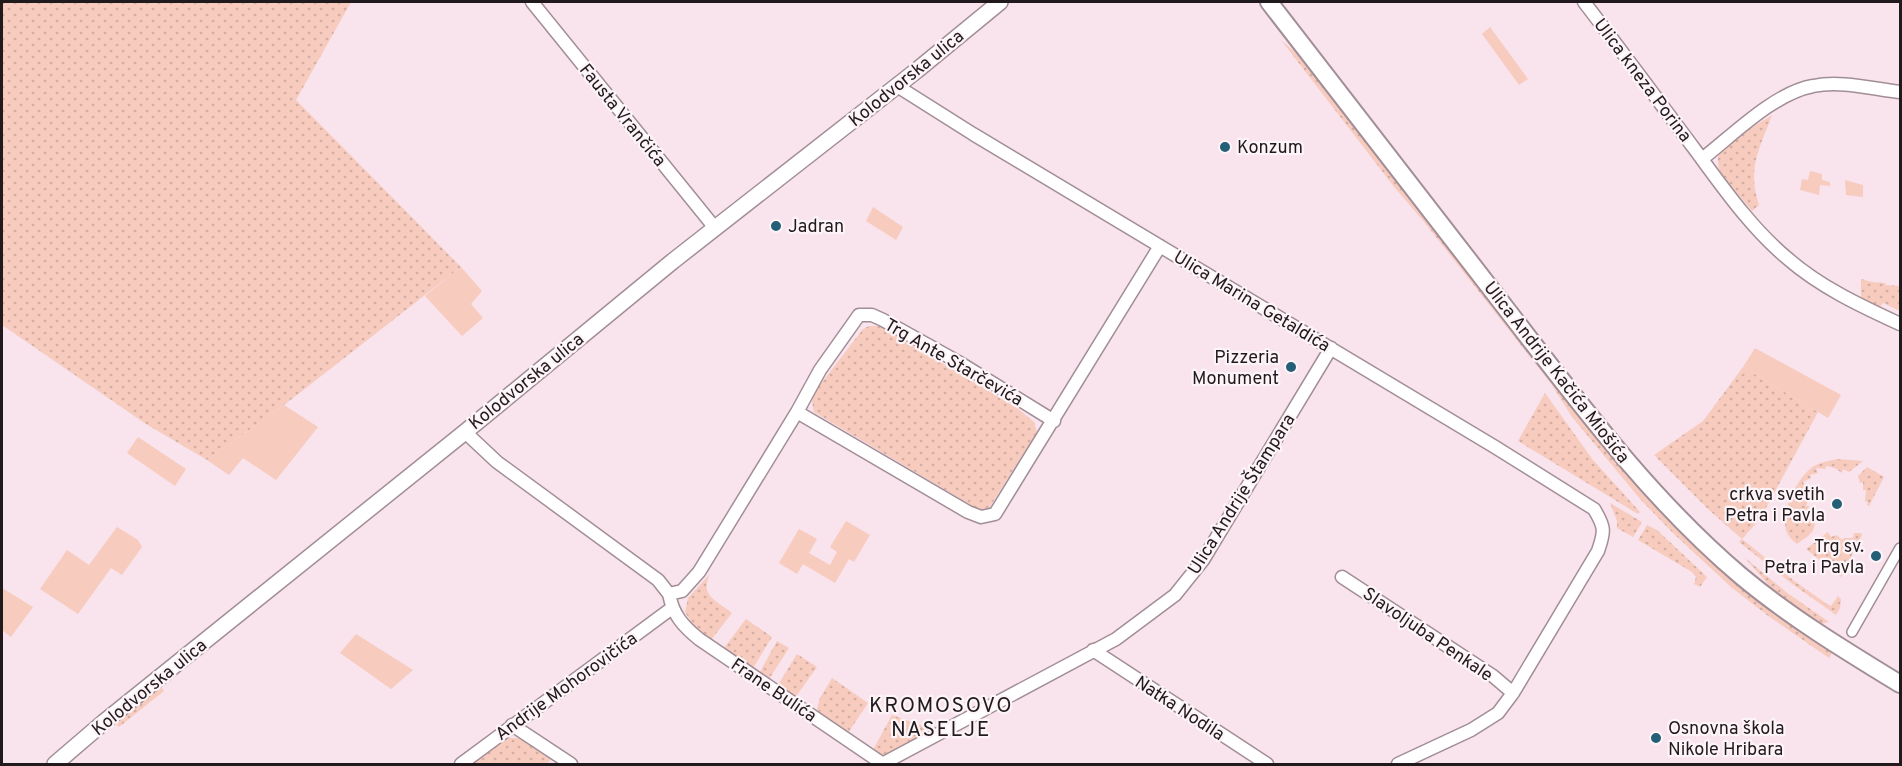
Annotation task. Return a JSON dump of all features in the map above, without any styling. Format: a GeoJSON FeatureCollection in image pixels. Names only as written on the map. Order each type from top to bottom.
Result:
{"type":"FeatureCollection","features":[{"type":"Feature","properties":{"kind":"main road","name":"Ulica Andrije Kačića Miošića"},"geometry":{"type":"LineString","coordinates":[[1269,2],[1560,379],[1652,490],[1710,548],[1749,582],[1830,640],[1900,684]]}},
{"type":"Feature","properties":{"kind":"street","name":"Fausta Vrančića"},"geometry":{"type":"LineString","coordinates":[[532,2],[715,228]]}},
{"type":"Feature","properties":{"kind":"street","name":"Kolodvorska ulica"},"geometry":{"type":"LineString","coordinates":[[55,765],[104,722],[715,228],[897,86],[1000,2]]}},
{"type":"Feature","properties":{"kind":"street","name":"Ulica kneza Porina"},"geometry":{"type":"LineString","coordinates":[[1584,2],[1757,229],[1788,260],[1843,296],[1900,324]]}},
{"type":"Feature","properties":{"kind":"street","name":"Ulica kneza Porina"},"geometry":{"type":"LineString","coordinates":[[1702,159],[1769,106],[1799,90],[1824,84],[1900,92]]}},
{"type":"Feature","properties":{"kind":"street","name":"Ulica Marina Getaldića"},"geometry":{"type":"LineString","coordinates":[[897,86],[1594,509],[1602,522],[1603,537],[1598,551],[1514,693]]}},
{"type":"Feature","properties":{"kind":"street"},"geometry":{"type":"LineString","coordinates":[[797,412],[968,512],[981,517],[995,514],[1160,246]]}},
{"type":"Feature","properties":{"kind":"street","name":"Trg Ante Starčevića"},"geometry":{"type":"LineString","coordinates":[[669,594],[682,591],[699,572],[797,412],[820,370],[859,315],[864,314],[883,320],[960,363],[1054,421]]}},
{"type":"Feature","properties":{"kind":"street","name":"Ulica Andrije Štampara"},"geometry":{"type":"LineString","coordinates":[[883,764],[1116,639],[1175,596],[1203,560],[1331,348]]}},
{"type":"Feature","properties":{"kind":"street"},"geometry":{"type":"LineString","coordinates":[[465,432],[497,462],[651,575],[669,594],[672,608]]}},
{"type":"Feature","properties":{"kind":"street"},"geometry":{"type":"LineString","coordinates":[[1852,632],[1900,548]]}},
{"type":"Feature","properties":{"kind":"street","name":"Slavoljuba Penkale"},"geometry":{"type":"LineString","coordinates":[[1342,577],[1493,676],[1514,693]]}},
{"type":"Feature","properties":{"kind":"street","name":"Andrije Mohorovičića"},"geometry":{"type":"LineString","coordinates":[[461,765],[672,608]]}},
{"type":"Feature","properties":{"kind":"street","name":"Frane Bulića"},"geometry":{"type":"LineString","coordinates":[[672,608],[686,629],[699,639],[883,764]]}},
{"type":"Feature","properties":{"kind":"street","name":"Natka Nodila"},"geometry":{"type":"LineString","coordinates":[[1093,650],[1268,765]]}},
{"type":"Feature","properties":{"kind":"street"},"geometry":{"type":"LineString","coordinates":[[1398,765],[1498,713],[1514,693]]}},
{"type":"Feature","properties":{"kind":"street"},"geometry":{"type":"LineString","coordinates":[[512,725],[571,765]]}},
{"type":"Feature","properties":{"kind":"shaded area"},"geometry":{"type":"Polygon","coordinates":[[[2,2],[351,2],[296,100],[461,267],[284,405],[207,460],[146,424],[2,325],[2,2]]]}},
{"type":"Feature","properties":{"kind":"shaded area"},"geometry":{"type":"Polygon","coordinates":[[[1490,27],[1528,79],[1519,85],[1482,34],[1490,27]]]}},
{"type":"Feature","properties":{"kind":"shaded area"},"geometry":{"type":"Polygon","coordinates":[[[1281,40],[1295,52],[1345,112],[1633,479],[1685,533],[1741,584],[1832,653],[1829,658],[1731,587],[1641,500],[1572,417],[1552,385],[1281,40]]]}},
{"type":"Feature","properties":{"kind":"shaded area"},"geometry":{"type":"Polygon","coordinates":[[[1772,115],[1756,159],[1754,180],[1759,205],[1752,211],[1722,175],[1718,158],[1720,152],[1729,143],[1772,115]]]}},
{"type":"Feature","properties":{"kind":"shaded area"},"geometry":{"type":"Polygon","coordinates":[[[1810,171],[1822,174],[1822,180],[1830,182],[1830,186],[1820,185],[1819,195],[1800,190],[1802,179],[1808,180],[1810,171]]]}},
{"type":"Feature","properties":{"kind":"shaded area"},"geometry":{"type":"Polygon","coordinates":[[[1845,180],[1863,185],[1863,197],[1846,195],[1845,180]]]}},
{"type":"Feature","properties":{"kind":"shaded area"},"geometry":{"type":"Polygon","coordinates":[[[873,207],[903,227],[896,240],[866,221],[873,207]]]}},
{"type":"Feature","properties":{"kind":"shaded area"},"geometry":{"type":"Polygon","coordinates":[[[461,267],[482,291],[471,304],[483,318],[462,336],[425,296],[461,267]]]}},
{"type":"Feature","properties":{"kind":"shaded area"},"geometry":{"type":"Polygon","coordinates":[[[1861,279],[1900,286],[1900,311],[1883,303],[1880,307],[1861,300],[1861,279]]]}},
{"type":"Feature","properties":{"kind":"shaded area"},"geometry":{"type":"Polygon","coordinates":[[[869,326],[880,326],[1017,408],[1034,422],[1037,432],[989,508],[982,510],[974,507],[814,412],[812,401],[816,390],[863,329],[869,326]]]}},
{"type":"Feature","properties":{"kind":"shaded area"},"geometry":{"type":"Polygon","coordinates":[[[1755,348],[1841,395],[1828,418],[1743,367],[1755,348]]]}},
{"type":"Feature","properties":{"kind":"shaded area"},"geometry":{"type":"Polygon","coordinates":[[[1743,367],[1818,412],[1760,519],[1742,539],[1709,510],[1654,455],[1703,421],[1743,367]]]}},
{"type":"Feature","properties":{"kind":"shaded area"},"geometry":{"type":"Polygon","coordinates":[[[1545,393],[1593,460],[1640,512],[1638,514],[1518,441],[1545,393]]]}},
{"type":"Feature","properties":{"kind":"shaded area"},"geometry":{"type":"Polygon","coordinates":[[[284,405],[318,427],[276,480],[243,458],[229,475],[207,460],[284,405]]]}},
{"type":"Feature","properties":{"kind":"shaded area"},"geometry":{"type":"Polygon","coordinates":[[[138,437],[186,469],[175,486],[127,453],[138,437]]]}},
{"type":"Feature","properties":{"kind":"shaded area"},"geometry":{"type":"Polygon","coordinates":[[[1837,459],[1863,461],[1849,472],[1843,469],[1842,473],[1826,466],[1826,469],[1816,468],[1818,473],[1810,475],[1811,478],[1803,482],[1808,492],[1806,496],[1810,496],[1806,506],[1809,506],[1807,514],[1811,514],[1811,522],[1815,521],[1815,525],[1809,535],[1797,544],[1791,539],[1785,525],[1785,516],[1791,496],[1801,478],[1814,466],[1837,459]]]}},
{"type":"Feature","properties":{"kind":"shaded area"},"geometry":{"type":"Polygon","coordinates":[[[1867,467],[1884,477],[1869,506],[1868,501],[1865,502],[1866,490],[1863,490],[1863,482],[1860,483],[1858,476],[1867,467]]]}},
{"type":"Feature","properties":{"kind":"shaded area"},"geometry":{"type":"Polygon","coordinates":[[[1610,503],[1642,522],[1633,537],[1617,528],[1617,521],[1610,503]]]}},
{"type":"Feature","properties":{"kind":"shaded area"},"geometry":{"type":"Polygon","coordinates":[[[846,521],[870,535],[854,562],[849,559],[835,583],[803,564],[797,574],[779,563],[799,529],[817,539],[809,553],[830,565],[837,552],[830,547],[846,521]]]}},
{"type":"Feature","properties":{"kind":"shaded area"},"geometry":{"type":"Polygon","coordinates":[[[1647,525],[1657,530],[1707,577],[1700,587],[1694,584],[1696,577],[1692,572],[1638,540],[1647,525]]]}},
{"type":"Feature","properties":{"kind":"shaded area"},"geometry":{"type":"Polygon","coordinates":[[[117,527],[138,540],[142,547],[122,575],[111,568],[78,614],[40,589],[67,550],[89,565],[117,527]]]}},
{"type":"Feature","properties":{"kind":"shaded area"},"geometry":{"type":"Polygon","coordinates":[[[1828,532],[1831,537],[1837,535],[1842,540],[1853,538],[1854,533],[1862,535],[1841,577],[1806,549],[1828,532]]]}},
{"type":"Feature","properties":{"kind":"shaded area"},"geometry":{"type":"Polygon","coordinates":[[[1742,539],[1827,604],[1831,606],[1838,596],[1841,599],[1836,615],[1739,542],[1742,539]]]}},
{"type":"Feature","properties":{"kind":"shaded area"},"geometry":{"type":"Polygon","coordinates":[[[1744,557],[1786,592],[1829,622],[1821,624],[1817,622],[1775,592],[1744,557]]]}},
{"type":"Feature","properties":{"kind":"shaded area"},"geometry":{"type":"Polygon","coordinates":[[[710,574],[707,582],[708,593],[732,613],[711,640],[693,625],[685,612],[688,598],[710,574]]]}},
{"type":"Feature","properties":{"kind":"shaded area"},"geometry":{"type":"Polygon","coordinates":[[[2,588],[33,607],[11,637],[2,630],[2,588]]]}},
{"type":"Feature","properties":{"kind":"shaded area"},"geometry":{"type":"Polygon","coordinates":[[[746,619],[772,637],[753,668],[724,648],[746,619]]]}},
{"type":"Feature","properties":{"kind":"shaded area"},"geometry":{"type":"Polygon","coordinates":[[[356,634],[413,670],[391,689],[340,653],[356,634]]]}},
{"type":"Feature","properties":{"kind":"shaded area"},"geometry":{"type":"Polygon","coordinates":[[[777,641],[789,648],[769,679],[760,672],[777,641]]]}},
{"type":"Feature","properties":{"kind":"shaded area"},"geometry":{"type":"Polygon","coordinates":[[[797,654],[817,667],[794,697],[778,685],[797,654]]]}},
{"type":"Feature","properties":{"kind":"shaded area"},"geometry":{"type":"Polygon","coordinates":[[[832,678],[868,703],[848,733],[824,717],[817,709],[820,698],[832,678]]]}},
{"type":"Feature","properties":{"kind":"shaded area"},"geometry":{"type":"Polygon","coordinates":[[[161,687],[164,691],[119,727],[116,724],[161,687]]]}},
{"type":"Feature","properties":{"kind":"shaded area"},"geometry":{"type":"Polygon","coordinates":[[[892,715],[923,726],[933,726],[932,730],[887,755],[882,755],[873,750],[892,715]]]}},
{"type":"Feature","properties":{"kind":"shaded area"},"geometry":{"type":"Polygon","coordinates":[[[507,738],[521,738],[551,759],[547,764],[470,764],[507,738]]]}},
{"type":"Feature","properties":{"kind":"place","name":"Konzum"},"geometry":{"type":"Point","coordinates":[1225,147]}},
{"type":"Feature","properties":{"kind":"place","name":"Jadran"},"geometry":{"type":"Point","coordinates":[776,226]}},
{"type":"Feature","properties":{"kind":"place","name":"Pizzeria Monument"},"geometry":{"type":"Point","coordinates":[1291,367]}},
{"type":"Feature","properties":{"kind":"place","name":"crkva svetih Petra i Pavla"},"geometry":{"type":"Point","coordinates":[1837,504]}},
{"type":"Feature","properties":{"kind":"place","name":"Trg sv. Petra i Pavla"},"geometry":{"type":"Point","coordinates":[1876,556]}},
{"type":"Feature","properties":{"kind":"place","name":"Osnovna škola Nikole Hribara"},"geometry":{"type":"Point","coordinates":[1656,738]}},
{"type":"Feature","properties":{"kind":"district","name":"KROMOSOVO NASELJE"},"geometry":{"type":"Point","coordinates":[941,717]}}]}
